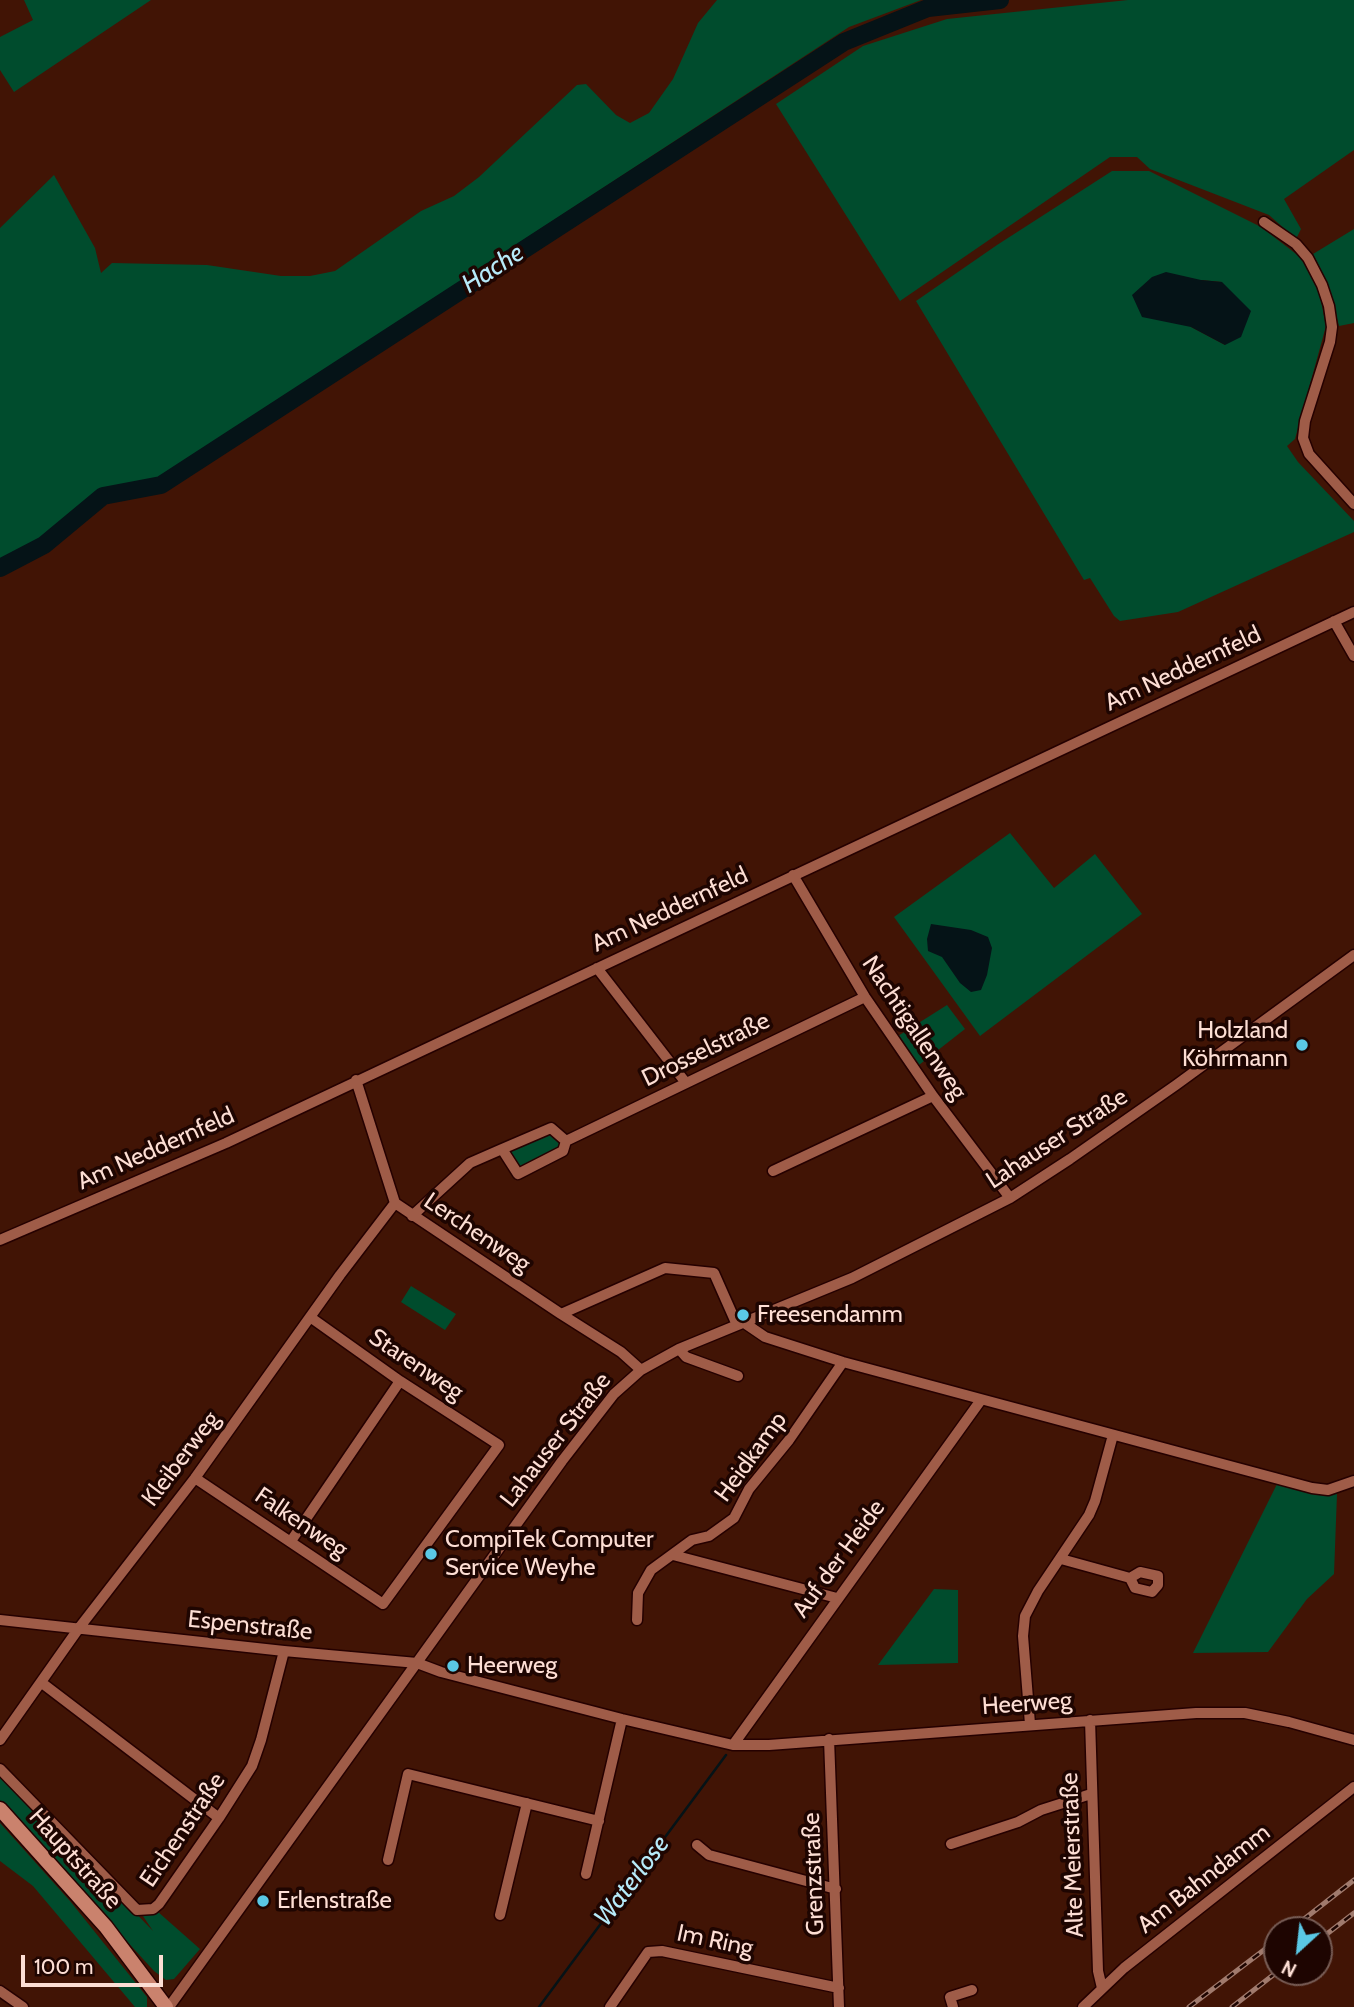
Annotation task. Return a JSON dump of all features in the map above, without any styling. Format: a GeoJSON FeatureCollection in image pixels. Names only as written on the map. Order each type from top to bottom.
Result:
{"type":"FeatureCollection","features":[{"type":"Feature","properties":{"kind":"main road","name":"Hauptstraße"},"geometry":{"type":"LineString","coordinates":[[0,1810],[106,1927],[167,2007]]}},
{"type":"Feature","properties":{"kind":"street"},"geometry":{"type":"LineString","coordinates":[[1264,222],[1297,244],[1308,258],[1329,306],[1332,327],[1330,342],[1305,421],[1303,438],[1309,454],[1354,504]]}},
{"type":"Feature","properties":{"kind":"street","name":"Am Neddernfeld"},"geometry":{"type":"LineString","coordinates":[[0,1240],[226,1143],[1354,612]]}},
{"type":"Feature","properties":{"kind":"street"},"geometry":{"type":"LineString","coordinates":[[1334,621],[1354,656]]}},
{"type":"Feature","properties":{"kind":"street","name":"Nachtigallenweg"},"geometry":{"type":"LineString","coordinates":[[793,875],[865,997],[933,1096],[1010,1198]]}},
{"type":"Feature","properties":{"kind":"street","name":"Lahauser Straße"},"geometry":{"type":"LineString","coordinates":[[167,2007],[562,1461],[614,1394],[641,1370],[679,1349],[852,1278],[1010,1198],[1133,1115],[1354,955]]}},
{"type":"Feature","properties":{"kind":"street"},"geometry":{"type":"LineString","coordinates":[[597,968],[686,1083]]}},
{"type":"Feature","properties":{"kind":"street","name":"Drosselstraße"},"geometry":{"type":"LineString","coordinates":[[502,1149],[518,1174],[563,1151],[566,1141],[865,997]]}},
{"type":"Feature","properties":{"kind":"street","name":"Lerchenweg"},"geometry":{"type":"LineString","coordinates":[[356,1080],[395,1203],[621,1352],[641,1370]]}},
{"type":"Feature","properties":{"kind":"street"},"geometry":{"type":"LineString","coordinates":[[773,1171],[933,1096]]}},
{"type":"Feature","properties":{"kind":"street"},"geometry":{"type":"LineString","coordinates":[[412,1216],[470,1163],[551,1128],[566,1141]]}},
{"type":"Feature","properties":{"kind":"street","name":"Kleiberweg"},"geometry":{"type":"LineString","coordinates":[[0,1740],[79,1628],[195,1478],[395,1203]]}},
{"type":"Feature","properties":{"kind":"street"},"geometry":{"type":"LineString","coordinates":[[561,1314],[665,1268],[714,1273],[740,1323],[765,1336],[843,1362],[1312,1488],[1328,1490],[1354,1481]]}},
{"type":"Feature","properties":{"kind":"street","name":"Starenweg"},"geometry":{"type":"LineString","coordinates":[[310,1317],[400,1381],[499,1445],[383,1604]]}},
{"type":"Feature","properties":{"kind":"street"},"geometry":{"type":"LineString","coordinates":[[679,1349],[685,1357],[738,1376]]}},
{"type":"Feature","properties":{"kind":"street","name":"Heidkamp"},"geometry":{"type":"LineString","coordinates":[[637,1620],[638,1592],[651,1570],[691,1540],[709,1536],[734,1518],[749,1489],[789,1440],[843,1362]]}},
{"type":"Feature","properties":{"kind":"street"},"geometry":{"type":"LineString","coordinates":[[291,1541],[400,1381]]}},
{"type":"Feature","properties":{"kind":"street","name":"Auf der Heide"},"geometry":{"type":"LineString","coordinates":[[733,1745],[981,1400]]}},
{"type":"Feature","properties":{"kind":"street"},"geometry":{"type":"LineString","coordinates":[[1030,1724],[1023,1636],[1024,1616],[1089,1515],[1113,1435]]}},
{"type":"Feature","properties":{"kind":"street","name":"Falkenweg"},"geometry":{"type":"LineString","coordinates":[[195,1478],[383,1604]]}},
{"type":"Feature","properties":{"kind":"street"},"geometry":{"type":"LineString","coordinates":[[673,1555],[837,1598]]}},
{"type":"Feature","properties":{"kind":"street"},"geometry":{"type":"LineString","coordinates":[[1061,1559],[1130,1578]]}},
{"type":"Feature","properties":{"kind":"street","name":"Espenstraße"},"geometry":{"type":"LineString","coordinates":[[0,1620],[417,1663]]}},
{"type":"Feature","properties":{"kind":"street","name":"Eichenstraße"},"geometry":{"type":"LineString","coordinates":[[0,1769],[137,1910],[153,1909],[219,1818],[252,1766],[284,1651]]}},
{"type":"Feature","properties":{"kind":"street","name":"Heerweg"},"geometry":{"type":"LineString","coordinates":[[417,1663],[441,1672],[622,1719],[733,1745],[769,1745],[1196,1713],[1245,1713],[1354,1740]]}},
{"type":"Feature","properties":{"kind":"street"},"geometry":{"type":"LineString","coordinates":[[41,1683],[219,1818]]}},
{"type":"Feature","properties":{"kind":"street"},"geometry":{"type":"LineString","coordinates":[[586,1874],[622,1719]]}},
{"type":"Feature","properties":{"kind":"street","name":"Alte Meierstraße"},"geometry":{"type":"LineString","coordinates":[[1090,1720],[1098,1971],[1102,1988]]}},
{"type":"Feature","properties":{"kind":"street","name":"Grenzstraße"},"geometry":{"type":"LineString","coordinates":[[830,1739],[839,2007]]}},
{"type":"Feature","properties":{"kind":"street"},"geometry":{"type":"LineString","coordinates":[[388,1860],[408,1774],[599,1821]]}},
{"type":"Feature","properties":{"kind":"street","name":"Am Bahndamm"},"geometry":{"type":"LineString","coordinates":[[1083,2007],[1124,1968],[1354,1787]]}},
{"type":"Feature","properties":{"kind":"street"},"geometry":{"type":"LineString","coordinates":[[951,1844],[1091,1794]]}},
{"type":"Feature","properties":{"kind":"street"},"geometry":{"type":"LineString","coordinates":[[500,1915],[527,1803]]}},
{"type":"Feature","properties":{"kind":"street"},"geometry":{"type":"LineString","coordinates":[[697,1845],[709,1855],[836,1889]]}},
{"type":"Feature","properties":{"kind":"street","name":"Im Ring"},"geometry":{"type":"LineString","coordinates":[[610,2007],[648,1952],[662,1951],[839,1988]]}},
{"type":"Feature","properties":{"kind":"street"},"geometry":{"type":"LineString","coordinates":[[953,2007],[950,1997],[972,1990]]}},
{"type":"Feature","properties":{"kind":"street"},"geometry":{"type":"LineString","coordinates":[[0,1991],[23,2007]]}},
{"type":"Feature","properties":{"kind":"green space"},"geometry":{"type":"Polygon","coordinates":[[[24,0],[151,0],[14,92],[0,70],[0,37],[33,20],[24,0]]]}},
{"type":"Feature","properties":{"kind":"green space"},"geometry":{"type":"Polygon","coordinates":[[[717,0],[921,0],[849,27],[158,479],[102,490],[40,540],[0,562],[0,228],[54,175],[95,248],[101,273],[112,263],[207,265],[281,276],[310,276],[335,271],[421,211],[454,196],[479,177],[577,85],[586,84],[616,115],[630,123],[649,113],[673,79],[698,23],[717,0]]]}},
{"type":"Feature","properties":{"kind":"green space"},"geometry":{"type":"Polygon","coordinates":[[[1128,0],[1354,0],[1354,150],[1284,199],[1301,229],[1296,239],[1269,215],[1150,169],[1137,157],[1110,157],[900,301],[776,104],[863,46],[947,19],[1128,0]]]}},
{"type":"Feature","properties":{"kind":"green space"},"geometry":{"type":"Polygon","coordinates":[[[1112,171],[1149,171],[1261,227],[1304,260],[1318,286],[1326,326],[1295,439],[1287,446],[1298,462],[1354,521],[1354,532],[1178,612],[1120,621],[1090,578],[1084,580],[916,301],[1112,171]],[[1201,280],[1191,327],[1225,345],[1222,282],[1201,280]]]}},
{"type":"Feature","properties":{"kind":"green space"},"geometry":{"type":"Polygon","coordinates":[[[1354,229],[1354,323],[1339,326],[1328,284],[1313,254],[1354,229]]]}},
{"type":"Feature","properties":{"kind":"green space"},"geometry":{"type":"Polygon","coordinates":[[[1010,833],[1054,888],[1095,854],[1142,914],[980,1036],[894,917],[1010,833]]]}},
{"type":"Feature","properties":{"kind":"green space"},"geometry":{"type":"Polygon","coordinates":[[[947,1005],[965,1029],[919,1065],[898,1036],[947,1005]]]}},
{"type":"Feature","properties":{"kind":"green space"},"geometry":{"type":"Polygon","coordinates":[[[550,1130],[565,1141],[562,1150],[520,1172],[505,1149],[550,1130]]]}},
{"type":"Feature","properties":{"kind":"green space"},"geometry":{"type":"Polygon","coordinates":[[[411,1286],[456,1314],[445,1330],[401,1302],[411,1286]]]}},
{"type":"Feature","properties":{"kind":"green space"},"geometry":{"type":"Polygon","coordinates":[[[1278,1482],[1337,1494],[1334,1574],[1307,1599],[1268,1652],[1193,1653],[1278,1482]]]}},
{"type":"Feature","properties":{"kind":"green space"},"geometry":{"type":"Polygon","coordinates":[[[934,1589],[958,1590],[958,1663],[878,1665],[934,1589]]]}},
{"type":"Feature","properties":{"kind":"green space"},"geometry":{"type":"Polygon","coordinates":[[[0,1773],[153,1931],[143,1916],[157,1911],[200,1949],[174,1979],[166,1980],[154,1971],[0,1802],[0,1773]]]}},
{"type":"Feature","properties":{"kind":"green space"},"geometry":{"type":"Polygon","coordinates":[[[0,1823],[70,1901],[147,1997],[147,2007],[135,2007],[33,1886],[0,1861],[0,1823]]]}},
{"type":"Feature","properties":{"kind":"shaded area"},"geometry":{"type":"Polygon","coordinates":[[[1166,272],[1222,282],[1251,311],[1241,337],[1225,345],[1191,327],[1142,317],[1132,295],[1152,277],[1166,272]]]}},
{"type":"Feature","properties":{"kind":"shaded area"},"geometry":{"type":"Polygon","coordinates":[[[931,924],[971,930],[988,937],[992,948],[981,990],[971,992],[960,983],[942,957],[928,951],[927,939],[931,924]]]}},
{"type":"Feature","properties":{"kind":"waterway","name":"Hache"},"geometry":{"type":"LineString","coordinates":[[0,568],[44,545],[103,496],[161,485],[844,42],[928,8],[1000,0]]}},
{"type":"Feature","properties":{"kind":"waterway","name":"Waterlose"},"geometry":{"type":"LineString","coordinates":[[539,2007],[726,1755]]}},
{"type":"Feature","properties":{"kind":"railway"},"geometry":{"type":"LineString","coordinates":[[1308,1916],[1354,1880]]}},
{"type":"Feature","properties":{"kind":"railway"},"geometry":{"type":"LineString","coordinates":[[1333,1929],[1354,1913]]}},
{"type":"Feature","properties":{"kind":"railway"},"geometry":{"type":"LineString","coordinates":[[1189,2007],[1263,1951]]}},
{"type":"Feature","properties":{"kind":"railway"},"geometry":{"type":"LineString","coordinates":[[1232,2007],[1263,1983]]}},
{"type":"Feature","properties":{"kind":"place","name":"Holzland Köhrmann"},"geometry":{"type":"Point","coordinates":[1302,1045]}},
{"type":"Feature","properties":{"kind":"place","name":"Freesendamm"},"geometry":{"type":"Point","coordinates":[743,1315]}},
{"type":"Feature","properties":{"kind":"place","name":"CompiTek Computer Service Weyhe"},"geometry":{"type":"Point","coordinates":[431,1554]}},
{"type":"Feature","properties":{"kind":"place","name":"Heerweg"},"geometry":{"type":"Point","coordinates":[453,1666]}},
{"type":"Feature","properties":{"kind":"place","name":"Erlenstraße"},"geometry":{"type":"Point","coordinates":[263,1901]}}]}
